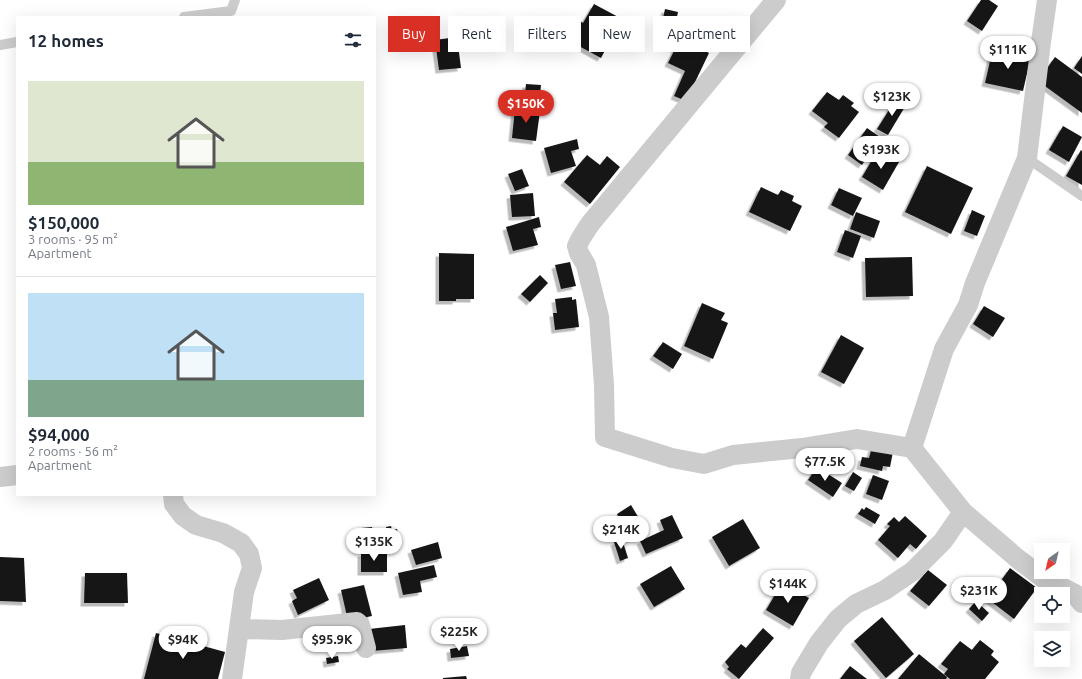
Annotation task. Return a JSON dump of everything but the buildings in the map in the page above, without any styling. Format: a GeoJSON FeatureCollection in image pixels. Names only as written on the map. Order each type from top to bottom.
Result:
{"type":"FeatureCollection","features":[{"type":"Feature","properties":{"kind":"street"},"geometry":{"type":"LineString","coordinates":[[776,0],[590,224],[577,246],[586,265],[599,317],[604,386],[605,437],[672,458],[704,464],[733,455],[802,448],[857,438],[912,448],[963,512],[1018,560],[1043,578],[1075,594],[1082,604]]}},
{"type":"Feature","properties":{"kind":"street"},"geometry":{"type":"LineString","coordinates":[[912,448],[944,349],[968,305],[975,283],[1027,158],[1047,0]]}},
{"type":"Feature","properties":{"kind":"street"},"geometry":{"type":"LineString","coordinates":[[0,477],[16,475]]}},
{"type":"Feature","properties":{"kind":"street"},"geometry":{"type":"LineString","coordinates":[[173,496],[174,504],[183,516],[196,525],[223,534],[241,543],[249,554],[252,568],[244,592],[232,679]]}},
{"type":"Feature","properties":{"kind":"street"},"geometry":{"type":"LineString","coordinates":[[800,679],[801,673],[818,643],[838,619],[856,604],[885,590],[913,571],[943,541],[963,512]]}},
{"type":"Feature","properties":{"kind":"street"},"geometry":{"type":"LineString","coordinates":[[240,629],[282,630],[357,622],[360,625],[366,648]]}},
{"type":"Feature","properties":{"kind":"lane"},"geometry":{"type":"LineString","coordinates":[[192,16],[231,11],[235,0]]}},
{"type":"Feature","properties":{"kind":"lane"},"geometry":{"type":"LineString","coordinates":[[0,45],[16,42]]}},
{"type":"Feature","properties":{"kind":"lane"},"geometry":{"type":"LineString","coordinates":[[1027,158],[1082,196]]}}]}
